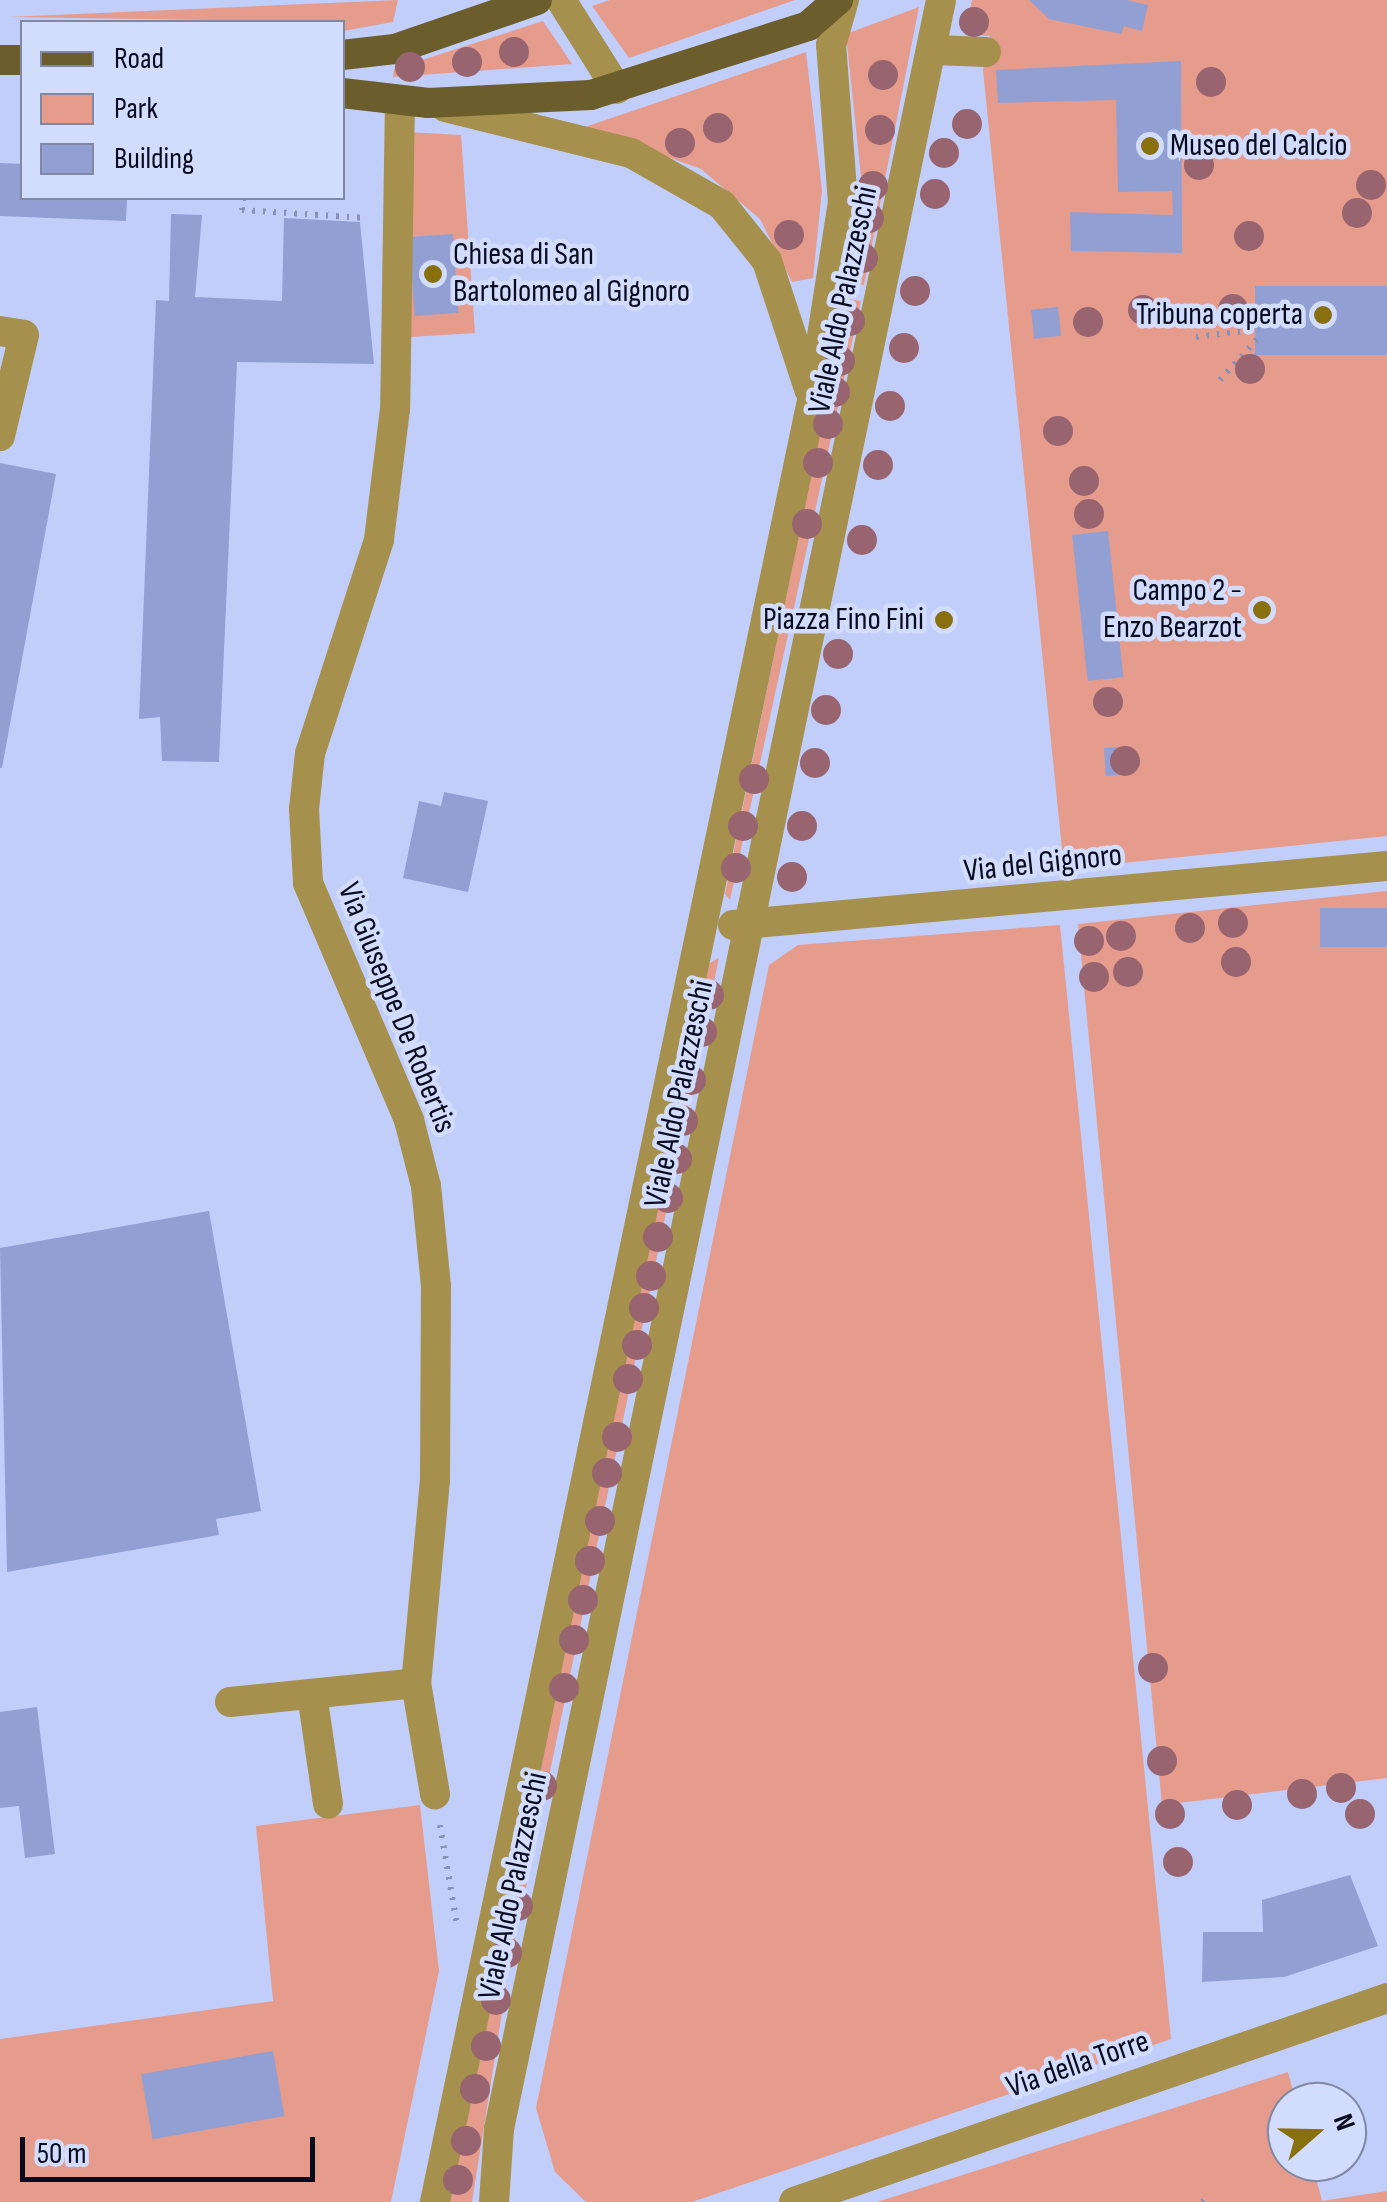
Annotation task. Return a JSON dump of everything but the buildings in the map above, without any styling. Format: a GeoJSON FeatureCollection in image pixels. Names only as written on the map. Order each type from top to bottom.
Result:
{"type":"FeatureCollection","features":[{"type":"Feature","properties":{"kind":"main road"},"geometry":{"type":"LineString","coordinates":[[345,55],[395,50],[537,0]]}},
{"type":"Feature","properties":{"kind":"main road"},"geometry":{"type":"LineString","coordinates":[[345,93],[414,102],[550,102],[617,89],[808,26],[841,0]]}},
{"type":"Feature","properties":{"kind":"street"},"geometry":{"type":"LineString","coordinates":[[561,0],[617,89]]}},
{"type":"Feature","properties":{"kind":"street","name":"Viale Aldo Palazzeschi"},"geometry":{"type":"LineString","coordinates":[[435,2202],[812,400],[840,242],[831,45],[841,0]]}},
{"type":"Feature","properties":{"kind":"street","name":"Viale Aldo Palazzeschi"},"geometry":{"type":"LineString","coordinates":[[494,2202],[498,2129],[934,50],[941,0]]}},
{"type":"Feature","properties":{"kind":"street"},"geometry":{"type":"LineString","coordinates":[[934,50],[986,52]]}},
{"type":"Feature","properties":{"kind":"street"},"geometry":{"type":"LineString","coordinates":[[414,102],[616,148],[722,206],[767,261],[812,400]]}},
{"type":"Feature","properties":{"kind":"street","name":"Via Giuseppe De Robertis"},"geometry":{"type":"LineString","coordinates":[[414,102],[395,409],[379,540],[310,753],[304,808],[308,882],[408,1120],[426,1186],[436,1286],[434,1480],[416,1684],[434,1794]]}},
{"type":"Feature","properties":{"kind":"street"},"geometry":{"type":"LineString","coordinates":[[0,331],[24,335],[0,436]]}},
{"type":"Feature","properties":{"kind":"street","name":"Via del Gignoro"},"geometry":{"type":"LineString","coordinates":[[706,920],[751,927],[1387,866]]}},
{"type":"Feature","properties":{"kind":"street"},"geometry":{"type":"LineString","coordinates":[[230,1702],[416,1684]]}},
{"type":"Feature","properties":{"kind":"street"},"geometry":{"type":"LineString","coordinates":[[312,1694],[328,1804]]}},
{"type":"Feature","properties":{"kind":"street","name":"Via della Torre"},"geometry":{"type":"LineString","coordinates":[[794,2202],[1387,1998]]}},
{"type":"Feature","properties":{"kind":"path"},"geometry":{"type":"LineString","coordinates":[[243,200],[242,210],[366,218]]}},
{"type":"Feature","properties":{"kind":"path"},"geometry":{"type":"LineString","coordinates":[[1196,337],[1260,332],[1220,380]]}},
{"type":"Feature","properties":{"kind":"path"},"geometry":{"type":"LineString","coordinates":[[434,1794],[458,1935]]}},
{"type":"Feature","properties":{"kind":"path"},"geometry":{"type":"LineString","coordinates":[[1202,2202],[1210,2196]]}},
{"type":"Feature","properties":{"kind":"green space"},"geometry":{"type":"Polygon","coordinates":[[[398,0],[393,22],[345,31],[345,20],[8,17],[398,0]]]}},
{"type":"Feature","properties":{"kind":"green space"},"geometry":{"type":"Polygon","coordinates":[[[610,0],[795,0],[629,58],[592,6],[610,0]]]}},
{"type":"Feature","properties":{"kind":"green space"},"geometry":{"type":"Polygon","coordinates":[[[972,0],[1387,0],[1387,836],[1064,869],[983,70],[990,36],[965,34],[972,0]]]}},
{"type":"Feature","properties":{"kind":"green space"},"geometry":{"type":"Polygon","coordinates":[[[919,7],[864,285],[850,283],[863,196],[846,34],[919,7]]]}},
{"type":"Feature","properties":{"kind":"green space"},"geometry":{"type":"Polygon","coordinates":[[[543,21],[572,64],[393,77],[394,69],[543,21]]]}},
{"type":"Feature","properties":{"kind":"green space"},"geometry":{"type":"Polygon","coordinates":[[[806,52],[822,190],[813,278],[792,282],[760,219],[701,169],[585,127],[806,52]]]}},
{"type":"Feature","properties":{"kind":"green space"},"geometry":{"type":"Polygon","coordinates":[[[407,132],[461,135],[475,333],[411,337],[407,132]]]}},
{"type":"Feature","properties":{"kind":"green space"},"geometry":{"type":"Polygon","coordinates":[[[847,299],[861,301],[730,900],[725,894],[847,299]]]}},
{"type":"Feature","properties":{"kind":"green space"},"geometry":{"type":"Polygon","coordinates":[[[1387,891],[1387,1778],[1162,1805],[1078,924],[1387,891]]]}},
{"type":"Feature","properties":{"kind":"green space"},"geometry":{"type":"Polygon","coordinates":[[[1060,925],[1171,2039],[692,2202],[586,2202],[555,2172],[536,2108],[769,965],[798,945],[1060,925]]]}},
{"type":"Feature","properties":{"kind":"green space"},"geometry":{"type":"Polygon","coordinates":[[[719,958],[509,1969],[472,2202],[450,2202],[708,964],[719,958]]]}},
{"type":"Feature","properties":{"kind":"green space"},"geometry":{"type":"Polygon","coordinates":[[[420,1805],[439,1971],[391,2202],[0,2202],[0,2039],[273,2001],[256,1826],[420,1805]]]}},
{"type":"Feature","properties":{"kind":"green space"},"geometry":{"type":"Polygon","coordinates":[[[1288,2072],[1291,2082],[1267,2082],[1267,2182],[1317,2182],[1322,2201],[1387,2191],[1387,2202],[877,2202],[1288,2072]]]}},
{"type":"Feature","properties":{"kind":"place","name":"Museo del Calcio"},"geometry":{"type":"Point","coordinates":[1150,146]}},
{"type":"Feature","properties":{"kind":"place","name":"Chiesa di San Bartolomeo al Gignoro"},"geometry":{"type":"Point","coordinates":[433,274]}},
{"type":"Feature","properties":{"kind":"place","name":"Tribuna coperta"},"geometry":{"type":"Point","coordinates":[1323,315]}},
{"type":"Feature","properties":{"kind":"place","name":"Campo 2 - Enzo Bearzot"},"geometry":{"type":"Point","coordinates":[1262,610]}},
{"type":"Feature","properties":{"kind":"place","name":"Piazza Fino Fini"},"geometry":{"type":"Point","coordinates":[944,620]}}]}
